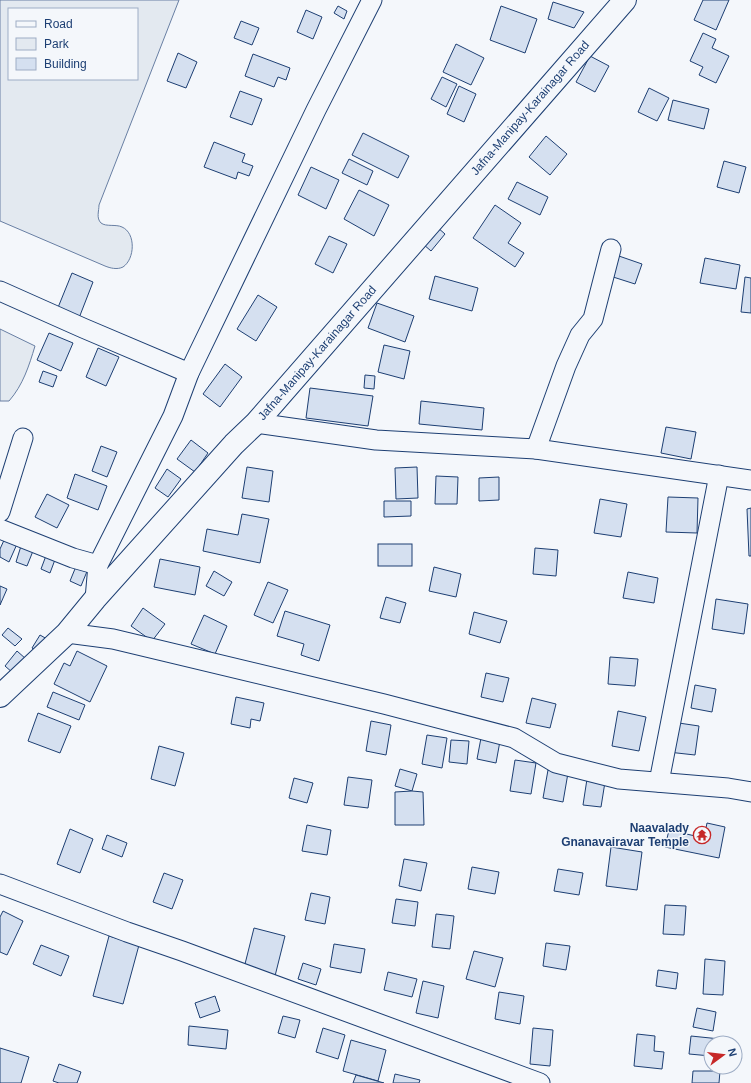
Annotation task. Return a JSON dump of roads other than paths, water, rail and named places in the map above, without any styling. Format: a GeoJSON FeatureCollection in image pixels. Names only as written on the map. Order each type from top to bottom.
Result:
{"type":"FeatureCollection","features":[{"type":"Feature","properties":{"kind":"main road","name":"Jafna-Manipay-Karainagar Road"},"geometry":{"type":"LineString","coordinates":[[0,696],[66,633],[234,444],[256,424],[624,0]]}},
{"type":"Feature","properties":{"kind":"street"},"geometry":{"type":"LineString","coordinates":[[95,599],[98,565],[174,416],[189,373],[316,110],[372,0]]}},
{"type":"Feature","properties":{"kind":"street"},"geometry":{"type":"LineString","coordinates":[[536,449],[568,360],[580,335],[593,319],[611,248]]}},
{"type":"Feature","properties":{"kind":"street"},"geometry":{"type":"LineString","coordinates":[[0,291],[189,373]]}},
{"type":"Feature","properties":{"kind":"street"},"geometry":{"type":"LineString","coordinates":[[256,424],[376,440],[536,449],[751,480]]}},
{"type":"Feature","properties":{"kind":"street"},"geometry":{"type":"LineString","coordinates":[[0,512],[23,438]]}},
{"type":"Feature","properties":{"kind":"street"},"geometry":{"type":"LineString","coordinates":[[659,782],[719,475]]}},
{"type":"Feature","properties":{"kind":"street"},"geometry":{"type":"LineString","coordinates":[[0,529],[72,558],[98,565]]}},
{"type":"Feature","properties":{"kind":"street"},"geometry":{"type":"LineString","coordinates":[[66,633],[113,639],[384,704],[514,738],[556,763],[619,779],[728,788],[751,792]]}},
{"type":"Feature","properties":{"kind":"street"},"geometry":{"type":"LineString","coordinates":[[0,884],[540,1083]]}},
{"type":"Feature","properties":{"kind":"place","name":"Naavalady Gnanavairavar Temple"},"geometry":{"type":"Point","coordinates":[702,835]}}]}
